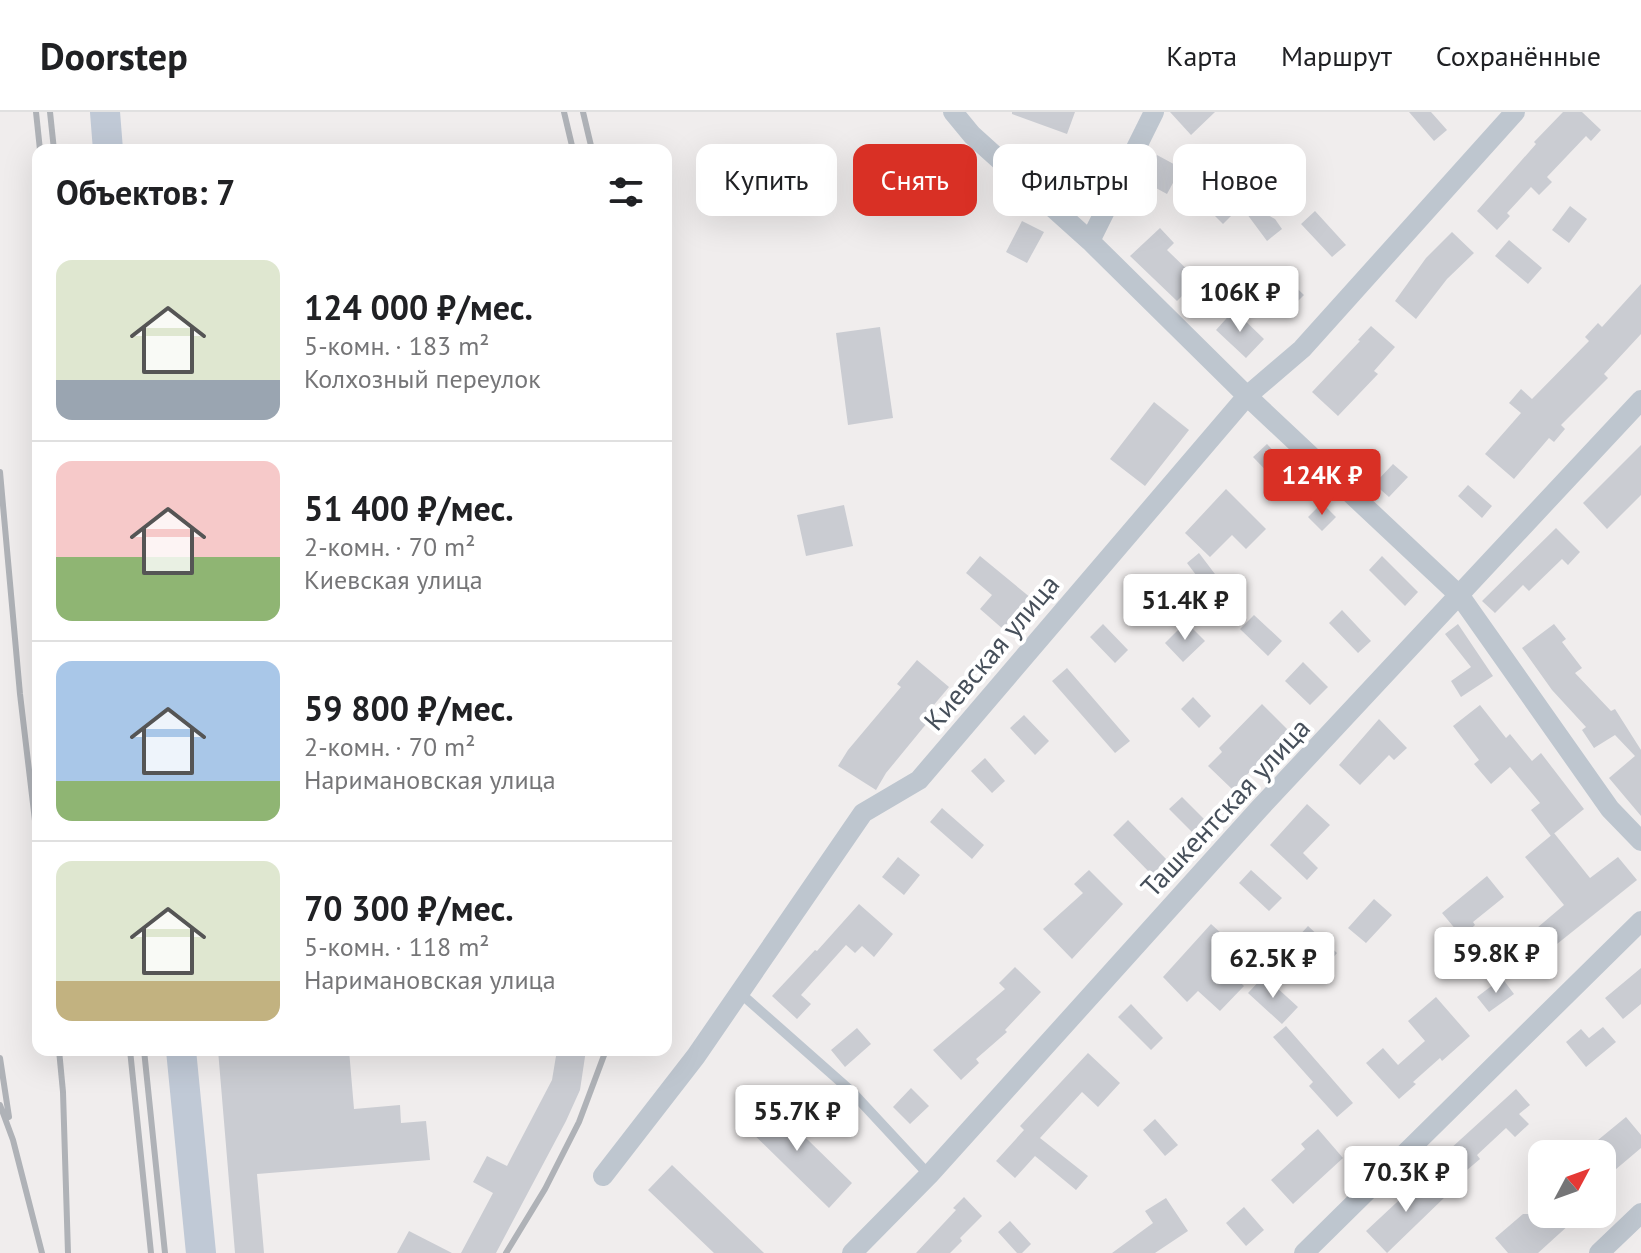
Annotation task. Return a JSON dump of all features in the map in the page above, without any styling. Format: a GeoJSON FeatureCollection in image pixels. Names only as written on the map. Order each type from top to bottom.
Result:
{"type":"FeatureCollection","features":[{"type":"Feature","properties":{"kind":"street"},"geometry":{"type":"LineString","coordinates":[[105,112],[108,144]]}},
{"type":"Feature","properties":{"kind":"street"},"geometry":{"type":"LineString","coordinates":[[953,112],[972,135],[1090,241],[1247,396],[1460,596],[1610,809],[1641,841]]}},
{"type":"Feature","properties":{"kind":"street"},"geometry":{"type":"LineString","coordinates":[[1090,241],[1154,112]]}},
{"type":"Feature","properties":{"kind":"street","name":"Киевская улица"},"geometry":{"type":"LineString","coordinates":[[603,1176],[696,1056],[863,813],[919,780],[1247,396],[1302,349],[1515,112]]}},
{"type":"Feature","properties":{"kind":"street","name":"Ташкентская улица"},"geometry":{"type":"LineString","coordinates":[[852,1253],[929,1175],[1259,809],[1641,400]]}},
{"type":"Feature","properties":{"kind":"street"},"geometry":{"type":"LineString","coordinates":[[1304,1253],[1641,921]]}},
{"type":"Feature","properties":{"kind":"street"},"geometry":{"type":"LineString","coordinates":[[182,1056],[201,1253]]}},
{"type":"Feature","properties":{"kind":"street"},"geometry":{"type":"LineString","coordinates":[[1599,1253],[1641,1213]]}},
{"type":"Feature","properties":{"kind":"lane"},"geometry":{"type":"LineString","coordinates":[[739,992],[851,1091],[929,1175]]}},
{"type":"Feature","properties":{"kind":"building"},"geometry":{"type":"Polygon","coordinates":[[[1012,112],[1075,112],[1067,134],[1012,112]]]}},
{"type":"Feature","properties":{"kind":"building"},"geometry":{"type":"Polygon","coordinates":[[[1170,112],[1215,112],[1191,135],[1170,112]]]}},
{"type":"Feature","properties":{"kind":"building"},"geometry":{"type":"Polygon","coordinates":[[[1409,112],[1431,112],[1447,130],[1434,141],[1409,112]]]}},
{"type":"Feature","properties":{"kind":"building"},"geometry":{"type":"Polygon","coordinates":[[[1563,112],[1582,112],[1601,130],[1591,141],[1586,136],[1547,177],[1552,182],[1539,195],[1531,187],[1507,213],[1510,216],[1497,230],[1477,211],[1563,112]]]}},
{"type":"Feature","properties":{"kind":"building"},"geometry":{"type":"Polygon","coordinates":[[[1157,155],[1173,164],[1173,183],[1167,194],[1157,189],[1157,155]]]}},
{"type":"Feature","properties":{"kind":"building"},"geometry":{"type":"Polygon","coordinates":[[[1570,206],[1587,219],[1569,243],[1552,230],[1570,206]]]}},
{"type":"Feature","properties":{"kind":"building"},"geometry":{"type":"Polygon","coordinates":[[[1315,211],[1346,245],[1332,257],[1301,224],[1315,211]]]}},
{"type":"Feature","properties":{"kind":"building"},"geometry":{"type":"Polygon","coordinates":[[[1215,216],[1231,216],[1223,224],[1215,216]]]}},
{"type":"Feature","properties":{"kind":"building"},"geometry":{"type":"Polygon","coordinates":[[[1248,216],[1275,219],[1282,229],[1267,241],[1248,216]]]}},
{"type":"Feature","properties":{"kind":"building"},"geometry":{"type":"Polygon","coordinates":[[[1022,221],[1044,232],[1027,263],[1006,252],[1022,221]]]}},
{"type":"Feature","properties":{"kind":"building"},"geometry":{"type":"Polygon","coordinates":[[[1160,228],[1174,243],[1167,250],[1198,280],[1177,301],[1130,256],[1160,228]]]}},
{"type":"Feature","properties":{"kind":"building"},"geometry":{"type":"Polygon","coordinates":[[[1452,232],[1474,253],[1447,279],[1416,319],[1395,301],[1426,258],[1452,232]]]}},
{"type":"Feature","properties":{"kind":"building"},"geometry":{"type":"Polygon","coordinates":[[[1509,240],[1542,268],[1528,284],[1495,256],[1509,240]]]}},
{"type":"Feature","properties":{"kind":"building"},"geometry":{"type":"Polygon","coordinates":[[[1283,275],[1304,295],[1288,311],[1267,291],[1283,275]]]}},
{"type":"Feature","properties":{"kind":"building"},"geometry":{"type":"Polygon","coordinates":[[[1641,284],[1641,334],[1604,374],[1608,378],[1561,425],[1565,429],[1554,442],[1549,438],[1514,479],[1485,454],[1521,413],[1509,403],[1521,389],[1532,399],[1589,341],[1585,337],[1598,323],[1602,327],[1641,284]]]}},
{"type":"Feature","properties":{"kind":"building"},"geometry":{"type":"Polygon","coordinates":[[[1234,310],[1264,339],[1246,358],[1216,330],[1234,310]]]}},
{"type":"Feature","properties":{"kind":"building"},"geometry":{"type":"Polygon","coordinates":[[[1371,326],[1395,347],[1374,371],[1378,374],[1338,416],[1312,392],[1371,326]]]}},
{"type":"Feature","properties":{"kind":"building"},"geometry":{"type":"Polygon","coordinates":[[[880,327],[893,418],[848,425],[836,333],[880,327]]]}},
{"type":"Feature","properties":{"kind":"building"},"geometry":{"type":"Polygon","coordinates":[[[1154,402],[1189,430],[1145,486],[1110,459],[1154,402]]]}},
{"type":"Feature","properties":{"kind":"building"},"geometry":{"type":"Polygon","coordinates":[[[1267,444],[1291,469],[1277,482],[1253,457],[1267,444]]]}},
{"type":"Feature","properties":{"kind":"building"},"geometry":{"type":"Polygon","coordinates":[[[1641,445],[1641,495],[1607,529],[1583,503],[1641,445]]]}},
{"type":"Feature","properties":{"kind":"building"},"geometry":{"type":"Polygon","coordinates":[[[1393,464],[1408,477],[1389,497],[1374,484],[1393,464]]]}},
{"type":"Feature","properties":{"kind":"building"},"geometry":{"type":"Polygon","coordinates":[[[1468,485],[1492,506],[1482,518],[1458,496],[1468,485]]]}},
{"type":"Feature","properties":{"kind":"building"},"geometry":{"type":"Polygon","coordinates":[[[1226,489],[1266,529],[1246,549],[1232,535],[1210,557],[1185,533],[1226,489]]]}},
{"type":"Feature","properties":{"kind":"building"},"geometry":{"type":"Polygon","coordinates":[[[1322,503],[1336,517],[1322,531],[1308,517],[1322,503]]]}},
{"type":"Feature","properties":{"kind":"building"},"geometry":{"type":"Polygon","coordinates":[[[844,505],[853,546],[806,556],[797,515],[844,505]]]}},
{"type":"Feature","properties":{"kind":"building"},"geometry":{"type":"Polygon","coordinates":[[[1556,528],[1580,552],[1568,565],[1562,559],[1529,591],[1523,585],[1495,613],[1482,601],[1556,528]]]}},
{"type":"Feature","properties":{"kind":"building"},"geometry":{"type":"Polygon","coordinates":[[[1199,553],[1221,582],[1208,591],[1187,563],[1199,553]]]}},
{"type":"Feature","properties":{"kind":"building"},"geometry":{"type":"Polygon","coordinates":[[[980,556],[1031,598],[1004,630],[980,609],[992,595],[966,573],[980,556]]]}},
{"type":"Feature","properties":{"kind":"building"},"geometry":{"type":"Polygon","coordinates":[[[1382,556],[1418,592],[1405,606],[1369,570],[1382,556]]]}},
{"type":"Feature","properties":{"kind":"building"},"geometry":{"type":"Polygon","coordinates":[[[1342,610],[1371,641],[1358,653],[1329,623],[1342,610]]]}},
{"type":"Feature","properties":{"kind":"building"},"geometry":{"type":"Polygon","coordinates":[[[1254,615],[1282,641],[1268,656],[1240,629],[1254,615]]]}},
{"type":"Feature","properties":{"kind":"building"},"geometry":{"type":"Polygon","coordinates":[[[1186,622],[1205,641],[1183,662],[1165,643],[1186,622]]]}},
{"type":"Feature","properties":{"kind":"building"},"geometry":{"type":"Polygon","coordinates":[[[1103,624],[1128,650],[1115,663],[1090,637],[1103,624]]]}},
{"type":"Feature","properties":{"kind":"building"},"geometry":{"type":"Polygon","coordinates":[[[1458,624],[1493,676],[1461,697],[1451,681],[1471,667],[1445,634],[1458,624]]]}},
{"type":"Feature","properties":{"kind":"building"},"geometry":{"type":"Polygon","coordinates":[[[1554,624],[1566,639],[1562,642],[1582,668],[1575,673],[1611,711],[1615,709],[1641,750],[1641,816],[1609,778],[1635,756],[1615,735],[1594,748],[1582,730],[1586,727],[1552,690],[1522,648],[1554,624]]]}},
{"type":"Feature","properties":{"kind":"building"},"geometry":{"type":"Polygon","coordinates":[[[917,660],[949,687],[922,719],[927,723],[876,790],[838,766],[901,687],[897,684],[917,660]]]}},
{"type":"Feature","properties":{"kind":"building"},"geometry":{"type":"Polygon","coordinates":[[[1303,662],[1328,687],[1310,705],[1285,681],[1303,662]]]}},
{"type":"Feature","properties":{"kind":"building"},"geometry":{"type":"Polygon","coordinates":[[[1067,668],[1130,741],[1115,753],[1052,681],[1067,668]]]}},
{"type":"Feature","properties":{"kind":"building"},"geometry":{"type":"Polygon","coordinates":[[[1193,697],[1211,716],[1199,728],[1181,709],[1193,697]]]}},
{"type":"Feature","properties":{"kind":"building"},"geometry":{"type":"Polygon","coordinates":[[[1262,704],[1288,730],[1233,790],[1208,766],[1222,752],[1219,748],[1262,704]]]}},
{"type":"Feature","properties":{"kind":"building"},"geometry":{"type":"Polygon","coordinates":[[[1480,705],[1506,738],[1510,734],[1532,761],[1541,753],[1584,809],[1551,836],[1531,810],[1540,803],[1510,767],[1491,784],[1474,764],[1479,760],[1453,726],[1480,705]]]}},
{"type":"Feature","properties":{"kind":"building"},"geometry":{"type":"Polygon","coordinates":[[[1024,715],[1049,741],[1035,755],[1010,728],[1024,715]]]}},
{"type":"Feature","properties":{"kind":"building"},"geometry":{"type":"Polygon","coordinates":[[[1379,719],[1407,748],[1394,760],[1389,755],[1360,785],[1339,765],[1379,719]]]}},
{"type":"Feature","properties":{"kind":"building"},"geometry":{"type":"Polygon","coordinates":[[[985,758],[1005,781],[992,793],[971,771],[985,758]]]}},
{"type":"Feature","properties":{"kind":"building"},"geometry":{"type":"Polygon","coordinates":[[[1182,797],[1205,820],[1192,832],[1169,809],[1182,797]]]}},
{"type":"Feature","properties":{"kind":"building"},"geometry":{"type":"Polygon","coordinates":[[[1307,804],[1330,825],[1303,853],[1318,868],[1307,880],[1270,845],[1307,804]]]}},
{"type":"Feature","properties":{"kind":"building"},"geometry":{"type":"Polygon","coordinates":[[[942,808],[984,845],[972,859],[930,822],[942,808]]]}},
{"type":"Feature","properties":{"kind":"building"},"geometry":{"type":"Polygon","coordinates":[[[1128,820],[1167,860],[1152,875],[1113,835],[1128,820]]]}},
{"type":"Feature","properties":{"kind":"building"},"geometry":{"type":"Polygon","coordinates":[[[1554,833],[1590,878],[1618,857],[1637,880],[1552,948],[1557,954],[1544,964],[1524,939],[1564,905],[1525,857],[1554,833]]]}},
{"type":"Feature","properties":{"kind":"building"},"geometry":{"type":"Polygon","coordinates":[[[898,857],[920,875],[904,895],[882,877],[898,857]]]}},
{"type":"Feature","properties":{"kind":"building"},"geometry":{"type":"Polygon","coordinates":[[[1089,870],[1123,904],[1072,959],[1043,929],[1083,893],[1074,884],[1089,870]]]}},
{"type":"Feature","properties":{"kind":"building"},"geometry":{"type":"Polygon","coordinates":[[[1251,870],[1282,898],[1269,911],[1239,883],[1251,870]]]}},
{"type":"Feature","properties":{"kind":"building"},"geometry":{"type":"Polygon","coordinates":[[[1487,876],[1504,897],[1473,922],[1475,925],[1462,937],[1442,913],[1487,876]]]}},
{"type":"Feature","properties":{"kind":"building"},"geometry":{"type":"Polygon","coordinates":[[[1374,899],[1392,915],[1366,943],[1348,928],[1374,899]]]}},
{"type":"Feature","properties":{"kind":"building"},"geometry":{"type":"Polygon","coordinates":[[[859,904],[893,934],[874,957],[862,946],[855,953],[846,945],[801,995],[811,1004],[797,1019],[772,996],[859,904]]]}},
{"type":"Feature","properties":{"kind":"building"},"geometry":{"type":"Polygon","coordinates":[[[1211,924],[1234,945],[1218,962],[1244,986],[1220,1011],[1198,991],[1187,1002],[1163,977],[1211,924]]]}},
{"type":"Feature","properties":{"kind":"building"},"geometry":{"type":"Polygon","coordinates":[[[1308,926],[1337,953],[1325,967],[1296,939],[1308,926]]]}},
{"type":"Feature","properties":{"kind":"building"},"geometry":{"type":"Polygon","coordinates":[[[1015,967],[1041,992],[1005,1030],[1007,1032],[976,1059],[979,1063],[961,1080],[933,1050],[1005,989],[999,983],[1015,967]]]}},
{"type":"Feature","properties":{"kind":"building"},"geometry":{"type":"Polygon","coordinates":[[[1641,968],[1641,1004],[1623,1019],[1605,998],[1641,968]]]}},
{"type":"Feature","properties":{"kind":"building"},"geometry":{"type":"Polygon","coordinates":[[[1264,976],[1298,1007],[1282,1024],[1248,993],[1264,976]]]}},
{"type":"Feature","properties":{"kind":"building"},"geometry":{"type":"Polygon","coordinates":[[[1502,978],[1514,994],[1489,1012],[1477,997],[1502,978]]]}},
{"type":"Feature","properties":{"kind":"building"},"geometry":{"type":"Polygon","coordinates":[[[1436,997],[1470,1036],[1442,1061],[1440,1058],[1399,1099],[1366,1063],[1383,1048],[1398,1065],[1425,1041],[1408,1021],[1436,997]]]}},
{"type":"Feature","properties":{"kind":"building"},"geometry":{"type":"Polygon","coordinates":[[[1131,1004],[1163,1038],[1151,1050],[1118,1017],[1131,1004]]]}},
{"type":"Feature","properties":{"kind":"building"},"geometry":{"type":"Polygon","coordinates":[[[1286,1026],[1353,1103],[1337,1117],[1309,1086],[1313,1082],[1273,1037],[1286,1026]]]}},
{"type":"Feature","properties":{"kind":"building"},"geometry":{"type":"Polygon","coordinates":[[[1603,1027],[1616,1042],[1586,1067],[1566,1042],[1581,1029],[1589,1038],[1603,1027]]]}},
{"type":"Feature","properties":{"kind":"building"},"geometry":{"type":"Polygon","coordinates":[[[857,1028],[871,1044],[845,1067],[831,1050],[857,1028]]]}},
{"type":"Feature","properties":{"kind":"building"},"geometry":{"type":"Polygon","coordinates":[[[1088,1053],[1120,1083],[1098,1107],[1082,1092],[1040,1138],[1088,1176],[1076,1190],[1035,1156],[1015,1178],[996,1161],[1024,1130],[1020,1126],[1088,1053]]]}},
{"type":"Feature","properties":{"kind":"building"},"geometry":{"type":"Polygon","coordinates":[[[219,1056],[350,1056],[354,1109],[400,1105],[401,1123],[426,1121],[430,1160],[257,1174],[264,1253],[235,1253],[219,1056]]]}},
{"type":"Feature","properties":{"kind":"building"},"geometry":{"type":"Polygon","coordinates":[[[556,1056],[585,1056],[580,1090],[566,1121],[496,1253],[461,1253],[493,1193],[473,1182],[487,1156],[507,1166],[552,1080],[556,1056]]]}},
{"type":"Feature","properties":{"kind":"building"},"geometry":{"type":"Polygon","coordinates":[[[911,1088],[929,1106],[910,1124],[893,1107],[911,1088]]]}},
{"type":"Feature","properties":{"kind":"building"},"geometry":{"type":"Polygon","coordinates":[[[1516,1089],[1530,1105],[1519,1114],[1529,1124],[1515,1137],[1506,1128],[1477,1155],[1480,1159],[1467,1170],[1449,1150],[1516,1089]]]}},
{"type":"Feature","properties":{"kind":"building"},"geometry":{"type":"Polygon","coordinates":[[[765,1098],[852,1183],[829,1208],[742,1123],[765,1098]]]}},
{"type":"Feature","properties":{"kind":"building"},"geometry":{"type":"Polygon","coordinates":[[[1626,1117],[1641,1135],[1641,1148],[1616,1169],[1616,1140],[1598,1140],[1626,1117]]]}},
{"type":"Feature","properties":{"kind":"building"},"geometry":{"type":"Polygon","coordinates":[[[1155,1119],[1178,1145],[1165,1156],[1143,1130],[1155,1119]]]}},
{"type":"Feature","properties":{"kind":"building"},"geometry":{"type":"Polygon","coordinates":[[[1318,1129],[1343,1158],[1293,1204],[1271,1180],[1305,1149],[1301,1144],[1318,1129]]]}},
{"type":"Feature","properties":{"kind":"building"},"geometry":{"type":"Polygon","coordinates":[[[672,1165],[764,1253],[714,1253],[648,1190],[672,1165]]]}},
{"type":"Feature","properties":{"kind":"building"},"geometry":{"type":"Polygon","coordinates":[[[1426,1175],[1446,1196],[1387,1253],[1366,1231],[1426,1175]]]}},
{"type":"Feature","properties":{"kind":"building"},"geometry":{"type":"Polygon","coordinates":[[[964,1197],[982,1216],[960,1238],[962,1241],[950,1253],[916,1253],[956,1210],[953,1208],[964,1197]]]}},
{"type":"Feature","properties":{"kind":"building"},"geometry":{"type":"Polygon","coordinates":[[[1166,1198],[1188,1231],[1155,1253],[1112,1253],[1153,1223],[1145,1211],[1166,1198]]]}},
{"type":"Feature","properties":{"kind":"building"},"geometry":{"type":"Polygon","coordinates":[[[1244,1207],[1264,1230],[1246,1246],[1226,1223],[1244,1207]]]}},
{"type":"Feature","properties":{"kind":"building"},"geometry":{"type":"Polygon","coordinates":[[[1523,1214],[1528,1214],[1528,1228],[1566,1228],[1538,1253],[1508,1253],[1495,1238],[1523,1214]]]}},
{"type":"Feature","properties":{"kind":"building"},"geometry":{"type":"Polygon","coordinates":[[[1010,1221],[1031,1244],[1022,1253],[1017,1253],[998,1232],[1010,1221]]]}},
{"type":"Feature","properties":{"kind":"building"},"geometry":{"type":"Polygon","coordinates":[[[409,1231],[452,1253],[397,1253],[409,1231]]]}},
{"type":"Feature","properties":{"kind":"railway"},"geometry":{"type":"LineString","coordinates":[[36,112],[39,144]]}},
{"type":"Feature","properties":{"kind":"railway"},"geometry":{"type":"LineString","coordinates":[[50,112],[53,144]]}},
{"type":"Feature","properties":{"kind":"railway"},"geometry":{"type":"LineString","coordinates":[[564,112],[572,144]]}},
{"type":"Feature","properties":{"kind":"railway"},"geometry":{"type":"LineString","coordinates":[[583,112],[591,144]]}},
{"type":"Feature","properties":{"kind":"railway"},"geometry":{"type":"LineString","coordinates":[[0,472],[32,795]]}},
{"type":"Feature","properties":{"kind":"railway"},"geometry":{"type":"LineString","coordinates":[[60,1056],[68,1253]]}},
{"type":"Feature","properties":{"kind":"railway"},"geometry":{"type":"LineString","coordinates":[[131,1056],[151,1253]]}},
{"type":"Feature","properties":{"kind":"railway"},"geometry":{"type":"LineString","coordinates":[[145,1056],[165,1253]]}},
{"type":"Feature","properties":{"kind":"railway"},"geometry":{"type":"LineString","coordinates":[[506,1253],[545,1189],[579,1122],[604,1056]]}},
{"type":"Feature","properties":{"kind":"railway"},"geometry":{"type":"LineString","coordinates":[[0,1058],[9,1117]]}},
{"type":"Feature","properties":{"kind":"railway"},"geometry":{"type":"LineString","coordinates":[[0,1105],[13,1140],[42,1253]]}}]}
